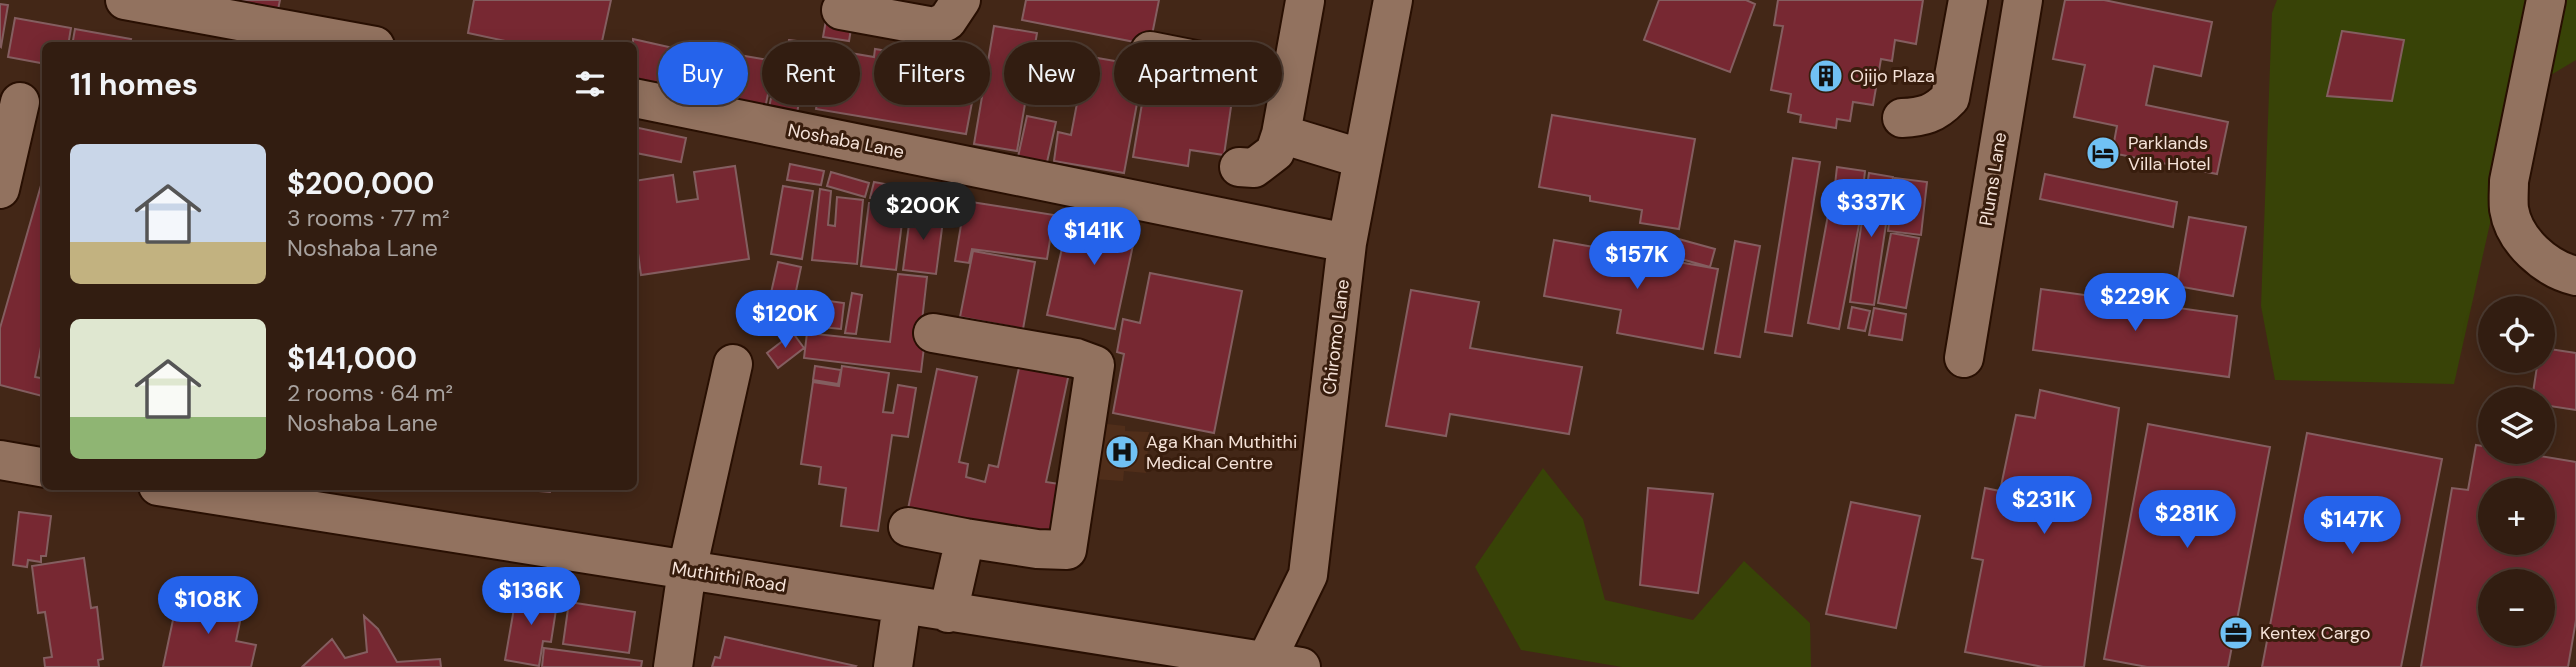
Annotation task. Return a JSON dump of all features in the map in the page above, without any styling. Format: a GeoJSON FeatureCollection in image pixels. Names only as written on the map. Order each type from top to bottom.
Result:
{"type":"FeatureCollection","features":[{"type":"Feature","properties":{"kind":"street"},"geometry":{"type":"LineString","coordinates":[[125,0],[353,42]]}},
{"type":"Feature","properties":{"kind":"street"},"geometry":{"type":"LineString","coordinates":[[841,10],[934,27],[947,21],[961,0]]}},
{"type":"Feature","properties":{"kind":"street","name":"Chiromo Lane"},"geometry":{"type":"LineString","coordinates":[[1276,666],[1308,575],[1347,243],[1393,0]]}},
{"type":"Feature","properties":{"kind":"street"},"geometry":{"type":"LineString","coordinates":[[1902,118],[1923,117],[1939,110],[1950,98],[1968,0]]}},
{"type":"Feature","properties":{"kind":"street","name":"Plums Lane"},"geometry":{"type":"LineString","coordinates":[[1964,358],[2023,0]]}},
{"type":"Feature","properties":{"kind":"street"},"geometry":{"type":"LineString","coordinates":[[2546,0],[2509,181],[2509,210],[2519,235],[2538,256],[2560,272],[2576,276]]}},
{"type":"Feature","properties":{"kind":"street"},"geometry":{"type":"LineString","coordinates":[[1239,167],[1254,168],[1275,152],[1281,134],[1306,1]]}},
{"type":"Feature","properties":{"kind":"street"},"geometry":{"type":"LineString","coordinates":[[1957,53],[2013,59]]}},
{"type":"Feature","properties":{"kind":"street"},"geometry":{"type":"LineString","coordinates":[[1282,77],[1291,79]]}},
{"type":"Feature","properties":{"kind":"street","name":"Noshaba Lane"},"geometry":{"type":"LineString","coordinates":[[637,99],[1347,243]]}},
{"type":"Feature","properties":{"kind":"street"},"geometry":{"type":"LineString","coordinates":[[0,189],[20,102]]}},
{"type":"Feature","properties":{"kind":"street"},"geometry":{"type":"LineString","coordinates":[[1281,134],[1363,159]]}},
{"type":"Feature","properties":{"kind":"street"},"geometry":{"type":"LineString","coordinates":[[908,527],[1037,549],[1068,550],[1095,365],[1076,358],[933,333]]}},
{"type":"Feature","properties":{"kind":"street"},"geometry":{"type":"LineString","coordinates":[[673,667],[687,570],[733,364]]}},
{"type":"Feature","properties":{"kind":"street"},"geometry":{"type":"LineString","coordinates":[[0,460],[42,467]]}},
{"type":"Feature","properties":{"kind":"street","name":"Muthithi Road"},"geometry":{"type":"LineString","coordinates":[[195,490],[340,502],[687,570],[1276,666]]}},
{"type":"Feature","properties":{"kind":"street"},"geometry":{"type":"LineString","coordinates":[[948,613],[965,538]]}},
{"type":"Feature","properties":{"kind":"street"},"geometry":{"type":"LineString","coordinates":[[893,667],[902,605]]}},
{"type":"Feature","properties":{"kind":"shaded area","name":"Aga Khan Muthithi Medical Centre"},"geometry":{"type":"Polygon","coordinates":[[[1098,423],[1125,426],[1125,431],[1149,432],[1146,473],[1124,471],[1123,481],[1093,479],[1098,423]]]}},
{"type":"Feature","properties":{"kind":"green space"},"geometry":{"type":"Polygon","coordinates":[[[2277,0],[2576,0],[2576,60],[2519,94],[2454,384],[2275,380],[2261,306],[2272,13],[2277,0]]]}},
{"type":"Feature","properties":{"kind":"green space"},"geometry":{"type":"Polygon","coordinates":[[[1543,468],[1583,519],[1605,600],[1693,620],[1744,561],[1810,623],[1811,667],[1622,667],[1521,650],[1475,567],[1543,468]]]}},
{"type":"Feature","properties":{"kind":"building"},"geometry":{"type":"Polygon","coordinates":[[[187,0],[280,0],[276,19],[187,0]]]}},
{"type":"Feature","properties":{"kind":"building"},"geometry":{"type":"Polygon","coordinates":[[[474,0],[611,0],[602,42],[510,42],[468,33],[474,0]]]}},
{"type":"Feature","properties":{"kind":"building"},"geometry":{"type":"Polygon","coordinates":[[[1026,0],[1159,0],[1151,42],[1135,42],[1022,20],[1026,0]]]}},
{"type":"Feature","properties":{"kind":"building"},"geometry":{"type":"Polygon","coordinates":[[[1659,0],[1746,0],[1755,4],[1730,72],[1644,40],[1659,0]]]}},
{"type":"Feature","properties":{"kind":"building","name":"Ojijo Plaza"},"geometry":{"type":"Polygon","coordinates":[[[1778,0],[1923,0],[1916,44],[1895,40],[1892,61],[1881,59],[1873,105],[1853,102],[1850,121],[1837,119],[1836,128],[1800,122],[1801,115],[1788,112],[1791,94],[1771,90],[1783,26],[1774,25],[1778,0]]]}},
{"type":"Feature","properties":{"kind":"building"},"geometry":{"type":"Polygon","coordinates":[[[2065,0],[2104,0],[2212,22],[2201,76],[2154,66],[2146,105],[2228,122],[2217,174],[2112,153],[2117,126],[2074,117],[2085,65],[2053,59],[2065,0]]]}},
{"type":"Feature","properties":{"kind":"building"},"geometry":{"type":"Polygon","coordinates":[[[0,4],[8,5],[1,47],[0,46],[0,4]]]}},
{"type":"Feature","properties":{"kind":"building"},"geometry":{"type":"Polygon","coordinates":[[[15,18],[71,28],[69,42],[42,42],[42,63],[8,57],[15,18]]]}},
{"type":"Feature","properties":{"kind":"building"},"geometry":{"type":"Polygon","coordinates":[[[826,20],[852,23],[849,41],[823,37],[826,20]]]}},
{"type":"Feature","properties":{"kind":"building"},"geometry":{"type":"Polygon","coordinates":[[[994,26],[1037,33],[1035,42],[1004,42],[1004,105],[1025,105],[1017,151],[974,144],[981,105],[990,105],[990,50],[994,26]]]}},
{"type":"Feature","properties":{"kind":"building"},"geometry":{"type":"Polygon","coordinates":[[[75,29],[131,39],[130,42],[73,42],[75,29]]]}},
{"type":"Feature","properties":{"kind":"building"},"geometry":{"type":"Polygon","coordinates":[[[2342,31],[2404,40],[2392,101],[2327,96],[2342,31]]]}},
{"type":"Feature","properties":{"kind":"building"},"geometry":{"type":"Polygon","coordinates":[[[633,39],[658,45],[658,96],[637,91],[637,42],[633,42],[633,39]]]}},
{"type":"Feature","properties":{"kind":"building"},"geometry":{"type":"Polygon","coordinates":[[[860,55],[874,57],[874,105],[972,105],[966,134],[816,109],[817,105],[860,105],[860,55]]]}},
{"type":"Feature","properties":{"kind":"building"},"geometry":{"type":"Polygon","coordinates":[[[748,56],[762,59],[764,113],[723,105],[748,105],[748,56]]]}},
{"type":"Feature","properties":{"kind":"building"},"geometry":{"type":"Polygon","coordinates":[[[1100,58],[1114,61],[1114,105],[1137,105],[1124,173],[1054,161],[1058,132],[1071,135],[1077,105],[1100,105],[1100,58]]]}},
{"type":"Feature","properties":{"kind":"building"},"geometry":{"type":"Polygon","coordinates":[[[770,105],[799,105],[796,118],[768,113],[770,105]]]}},
{"type":"Feature","properties":{"kind":"building"},"geometry":{"type":"Polygon","coordinates":[[[1142,105],[1231,105],[1224,155],[1190,150],[1188,166],[1133,157],[1142,105]]]}},
{"type":"Feature","properties":{"kind":"building"},"geometry":{"type":"Polygon","coordinates":[[[1552,115],[1695,139],[1679,229],[1640,223],[1642,210],[1590,201],[1590,196],[1539,187],[1552,115]]]}},
{"type":"Feature","properties":{"kind":"building"},"geometry":{"type":"Polygon","coordinates":[[[1027,116],[1056,122],[1045,171],[1016,166],[1027,116]]]}},
{"type":"Feature","properties":{"kind":"building"},"geometry":{"type":"Polygon","coordinates":[[[637,128],[686,138],[681,162],[637,153],[637,128]]]}},
{"type":"Feature","properties":{"kind":"building"},"geometry":{"type":"Polygon","coordinates":[[[1793,158],[1820,162],[1792,336],[1765,332],[1793,158]]]}},
{"type":"Feature","properties":{"kind":"building"},"geometry":{"type":"Polygon","coordinates":[[[790,164],[824,171],[821,185],[787,180],[790,164]]]}},
{"type":"Feature","properties":{"kind":"building"},"geometry":{"type":"Polygon","coordinates":[[[735,166],[749,259],[641,275],[637,246],[637,181],[673,175],[677,202],[698,199],[694,172],[735,166]]]}},
{"type":"Feature","properties":{"kind":"building"},"geometry":{"type":"Polygon","coordinates":[[[1837,167],[1865,171],[1862,198],[1834,194],[1837,167]]]}},
{"type":"Feature","properties":{"kind":"building"},"geometry":{"type":"Polygon","coordinates":[[[831,172],[869,183],[865,197],[827,186],[831,172]]]}},
{"type":"Feature","properties":{"kind":"building"},"geometry":{"type":"Polygon","coordinates":[[[1869,173],[1893,177],[1874,305],[1850,302],[1869,173]]]}},
{"type":"Feature","properties":{"kind":"building"},"geometry":{"type":"Polygon","coordinates":[[[2045,174],[2177,202],[2173,227],[2040,199],[2045,174]]]}},
{"type":"Feature","properties":{"kind":"building"},"geometry":{"type":"Polygon","coordinates":[[[1895,178],[1927,182],[1921,235],[1888,231],[1895,178]]]}},
{"type":"Feature","properties":{"kind":"building"},"geometry":{"type":"Polygon","coordinates":[[[42,182],[42,396],[0,385],[0,328],[42,182]]]}},
{"type":"Feature","properties":{"kind":"building"},"geometry":{"type":"Polygon","coordinates":[[[874,182],[961,198],[957,213],[870,198],[874,182]]]}},
{"type":"Feature","properties":{"kind":"building"},"geometry":{"type":"Polygon","coordinates":[[[783,186],[813,191],[802,259],[771,254],[783,186]]]}},
{"type":"Feature","properties":{"kind":"building"},"geometry":{"type":"Polygon","coordinates":[[[820,189],[831,191],[828,225],[835,226],[837,197],[863,200],[857,264],[812,260],[820,189]]]}},
{"type":"Feature","properties":{"kind":"building"},"geometry":{"type":"Polygon","coordinates":[[[1831,199],[1863,204],[1839,329],[1808,323],[1831,199]]]}},
{"type":"Feature","properties":{"kind":"building"},"geometry":{"type":"Polygon","coordinates":[[[965,201],[1054,215],[1047,259],[972,249],[969,263],[955,261],[965,201]]]}},
{"type":"Feature","properties":{"kind":"building"},"geometry":{"type":"Polygon","coordinates":[[[869,203],[904,207],[896,270],[861,266],[869,203]]]}},
{"type":"Feature","properties":{"kind":"building"},"geometry":{"type":"Polygon","coordinates":[[[1079,204],[1139,217],[1115,329],[1047,315],[1067,226],[1075,228],[1079,204]]]}},
{"type":"Feature","properties":{"kind":"building"},"geometry":{"type":"Polygon","coordinates":[[[911,209],[944,213],[936,274],[903,270],[911,209]]]}},
{"type":"Feature","properties":{"kind":"building"},"geometry":{"type":"Polygon","coordinates":[[[2189,217],[2246,227],[2233,296],[2177,286],[2189,217]]]}},
{"type":"Feature","properties":{"kind":"building"},"geometry":{"type":"Polygon","coordinates":[[[1891,233],[1919,238],[1906,308],[1878,303],[1891,233]]]}},
{"type":"Feature","properties":{"kind":"building"},"geometry":{"type":"Polygon","coordinates":[[[1675,238],[1715,249],[1710,267],[1670,256],[1675,238]]]}},
{"type":"Feature","properties":{"kind":"building"},"geometry":{"type":"Polygon","coordinates":[[[1554,240],[1718,269],[1703,349],[1617,333],[1621,310],[1544,296],[1554,240]]]}},
{"type":"Feature","properties":{"kind":"building"},"geometry":{"type":"Polygon","coordinates":[[[1735,241],[1760,246],[1740,357],[1715,353],[1735,241]]]}},
{"type":"Feature","properties":{"kind":"building"},"geometry":{"type":"Polygon","coordinates":[[[973,251],[1035,262],[1023,329],[960,317],[973,251]]]}},
{"type":"Feature","properties":{"kind":"building"},"geometry":{"type":"Polygon","coordinates":[[[778,262],[801,267],[790,320],[766,315],[778,262]]]}},
{"type":"Feature","properties":{"kind":"building"},"geometry":{"type":"Polygon","coordinates":[[[1150,273],[1242,291],[1214,433],[1113,413],[1124,354],[1117,352],[1123,319],[1140,323],[1150,273]]]}},
{"type":"Feature","properties":{"kind":"building"},"geometry":{"type":"Polygon","coordinates":[[[898,274],[927,277],[922,321],[927,322],[921,372],[804,358],[807,333],[890,342],[898,274]]]}},
{"type":"Feature","properties":{"kind":"building"},"geometry":{"type":"Polygon","coordinates":[[[2041,289],[2237,316],[2229,377],[2033,350],[2041,289]]]}},
{"type":"Feature","properties":{"kind":"building"},"geometry":{"type":"Polygon","coordinates":[[[1411,290],[1479,302],[1470,348],[1582,367],[1569,434],[1450,414],[1446,436],[1386,426],[1411,290]]]}},
{"type":"Feature","properties":{"kind":"building"},"geometry":{"type":"Polygon","coordinates":[[[852,293],[862,295],[856,334],[845,333],[852,293]]]}},
{"type":"Feature","properties":{"kind":"building"},"geometry":{"type":"Polygon","coordinates":[[[814,299],[844,303],[841,329],[811,326],[814,299]]]}},
{"type":"Feature","properties":{"kind":"building"},"geometry":{"type":"Polygon","coordinates":[[[1852,307],[1870,311],[1865,331],[1848,328],[1852,307]]]}},
{"type":"Feature","properties":{"kind":"building"},"geometry":{"type":"Polygon","coordinates":[[[1874,308],[1906,314],[1902,340],[1869,335],[1874,308]]]}},
{"type":"Feature","properties":{"kind":"building"},"geometry":{"type":"Polygon","coordinates":[[[793,333],[804,348],[778,368],[767,353],[793,333]]]}},
{"type":"Feature","properties":{"kind":"building"},"geometry":{"type":"Polygon","coordinates":[[[42,342],[42,378],[35,377],[42,342]]]}},
{"type":"Feature","properties":{"kind":"building"},"geometry":{"type":"Polygon","coordinates":[[[2555,350],[2576,353],[2576,410],[2555,407],[2555,387],[2534,387],[2536,373],[2555,373],[2555,350]]]}},
{"type":"Feature","properties":{"kind":"building"},"geometry":{"type":"Polygon","coordinates":[[[1020,363],[1069,373],[1046,482],[1072,486],[1061,539],[908,509],[937,369],[977,377],[959,462],[968,464],[966,477],[985,482],[989,465],[998,467],[1020,363]]]}},
{"type":"Feature","properties":{"kind":"building"},"geometry":{"type":"Polygon","coordinates":[[[815,366],[841,370],[838,384],[813,380],[815,366]]]}},
{"type":"Feature","properties":{"kind":"building"},"geometry":{"type":"Polygon","coordinates":[[[842,366],[889,373],[883,412],[893,413],[898,385],[916,388],[908,437],[892,435],[878,531],[841,526],[846,488],[819,484],[821,467],[801,464],[813,382],[839,386],[842,366]]]}},
{"type":"Feature","properties":{"kind":"building"},"geometry":{"type":"Polygon","coordinates":[[[2040,390],[2119,408],[2084,667],[2043,667],[1965,652],[1983,560],[1972,558],[1985,488],[2000,491],[2016,415],[2035,418],[2040,390]]]}},
{"type":"Feature","properties":{"kind":"building"},"geometry":{"type":"Polygon","coordinates":[[[2148,424],[2270,447],[2228,667],[2147,667],[2104,659],[2148,424]]]}},
{"type":"Feature","properties":{"kind":"building"},"geometry":{"type":"Polygon","coordinates":[[[2307,433],[2442,459],[2401,667],[2262,667],[2307,433]]]}},
{"type":"Feature","properties":{"kind":"building"},"geometry":{"type":"Polygon","coordinates":[[[2476,445],[2478,464],[2555,464],[2555,458],[2576,462],[2576,620],[2568,667],[2421,667],[2452,488],[2468,490],[2476,445]]]}},
{"type":"Feature","properties":{"kind":"building"},"geometry":{"type":"Polygon","coordinates":[[[1648,488],[1713,494],[1698,593],[1640,585],[1648,488]]]}},
{"type":"Feature","properties":{"kind":"building"},"geometry":{"type":"Polygon","coordinates":[[[1851,502],[1920,516],[1896,628],[1826,614],[1851,502]]]}},
{"type":"Feature","properties":{"kind":"building"},"geometry":{"type":"Polygon","coordinates":[[[19,512],[51,516],[46,556],[41,556],[41,562],[28,560],[27,567],[13,565],[19,512]]]}},
{"type":"Feature","properties":{"kind":"building"},"geometry":{"type":"Polygon","coordinates":[[[84,558],[91,608],[97,607],[103,659],[98,660],[99,667],[45,667],[44,658],[52,657],[45,612],[38,613],[32,566],[84,558]]]}},
{"type":"Feature","properties":{"kind":"building"},"geometry":{"type":"Polygon","coordinates":[[[517,591],[558,597],[551,642],[543,641],[539,666],[505,660],[517,591]]]}},
{"type":"Feature","properties":{"kind":"building"},"geometry":{"type":"Polygon","coordinates":[[[209,595],[244,602],[236,641],[256,645],[251,667],[163,667],[177,601],[207,607],[209,595]]]}},
{"type":"Feature","properties":{"kind":"building"},"geometry":{"type":"Polygon","coordinates":[[[569,602],[635,612],[629,653],[563,644],[569,602]]]}},
{"type":"Feature","properties":{"kind":"building"},"geometry":{"type":"Polygon","coordinates":[[[364,616],[378,629],[397,662],[440,659],[441,667],[302,667],[332,639],[345,658],[367,652],[364,616]]]}},
{"type":"Feature","properties":{"kind":"building"},"geometry":{"type":"Polygon","coordinates":[[[725,637],[856,666],[712,667],[715,657],[720,658],[725,637]]]}},
{"type":"Feature","properties":{"kind":"building"},"geometry":{"type":"Polygon","coordinates":[[[544,648],[642,661],[641,667],[542,667],[544,648]]]}},
{"type":"Feature","properties":{"kind":"place","name":"Ojijo Plaza"},"geometry":{"type":"Point","coordinates":[1826,76]}},
{"type":"Feature","properties":{"kind":"place","name":"Parklands Villa Hotel"},"geometry":{"type":"Point","coordinates":[2103,153]}},
{"type":"Feature","properties":{"kind":"place","name":"Aga Khan Muthithi Medical Centre"},"geometry":{"type":"Point","coordinates":[1122,452]}},
{"type":"Feature","properties":{"kind":"place","name":"Kentex Cargo"},"geometry":{"type":"Point","coordinates":[2236,633]}}]}
